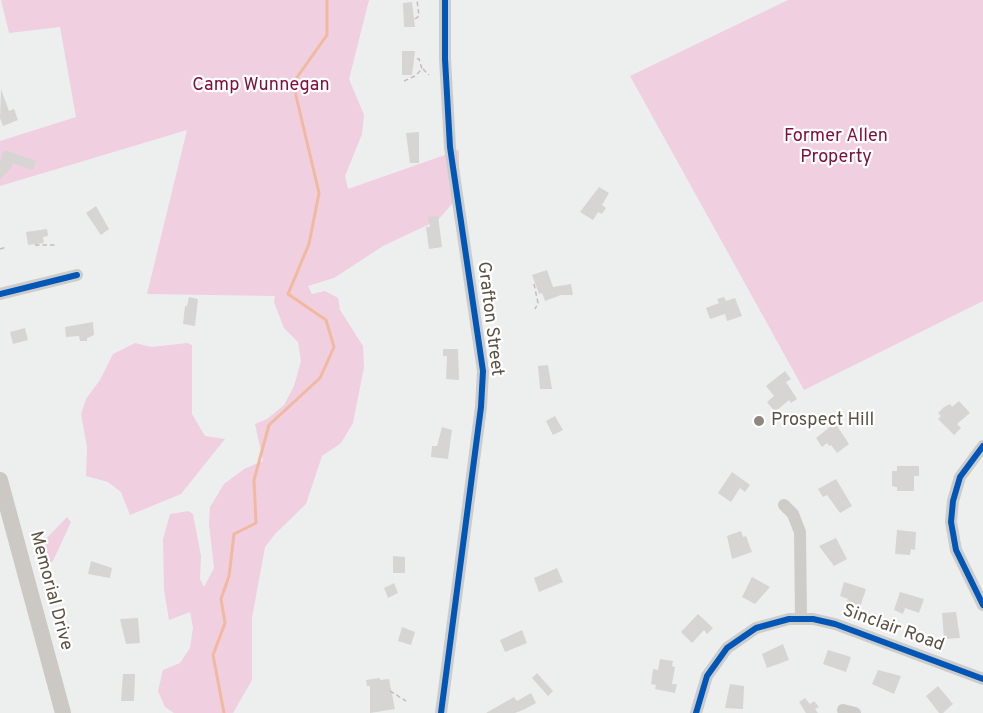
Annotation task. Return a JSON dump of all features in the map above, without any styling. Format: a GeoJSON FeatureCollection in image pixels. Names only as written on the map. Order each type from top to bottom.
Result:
{"type":"FeatureCollection","features":[{"type":"Feature","properties":{"kind":"main road","name":"Memorial Drive"},"geometry":{"type":"LineString","coordinates":[[0,480],[63,713]]}},
{"type":"Feature","properties":{"kind":"street","name":"Grafton Street"},"geometry":{"type":"LineString","coordinates":[[441,713],[483,379],[479,330],[450,147],[445,59],[445,0]]}},
{"type":"Feature","properties":{"kind":"street"},"geometry":{"type":"LineString","coordinates":[[0,294],[77,275]]}},
{"type":"Feature","properties":{"kind":"street"},"geometry":{"type":"LineString","coordinates":[[983,446],[960,477],[953,501],[951,522],[956,550],[983,605]]}},
{"type":"Feature","properties":{"kind":"street"},"geometry":{"type":"LineString","coordinates":[[784,505],[793,514],[800,532],[801,618]]}},
{"type":"Feature","properties":{"kind":"street","name":"Sinclair Road"},"geometry":{"type":"LineString","coordinates":[[696,713],[707,676],[727,648],[746,633],[767,624],[801,618],[836,624],[983,679]]}},
{"type":"Feature","properties":{"kind":"path"},"geometry":{"type":"LineString","coordinates":[[415,19],[419,16],[417,0]]}},
{"type":"Feature","properties":{"kind":"path"},"geometry":{"type":"LineString","coordinates":[[415,58],[419,60],[422,69],[429,75]]}},
{"type":"Feature","properties":{"kind":"path"},"geometry":{"type":"LineString","coordinates":[[404,81],[415,76],[422,69]]}},
{"type":"Feature","properties":{"kind":"path"},"geometry":{"type":"LineString","coordinates":[[35,245],[55,244]]}},
{"type":"Feature","properties":{"kind":"path"},"geometry":{"type":"LineString","coordinates":[[0,249],[7,247]]}},
{"type":"Feature","properties":{"kind":"path"},"geometry":{"type":"LineString","coordinates":[[534,284],[538,303],[535,309]]}},
{"type":"Feature","properties":{"kind":"path"},"geometry":{"type":"LineString","coordinates":[[390,691],[406,701]]}},
{"type":"Feature","properties":{"kind":"green space","name":"Camp Wunnegan"},"geometry":{"type":"Polygon","coordinates":[[[1,0],[369,0],[349,79],[364,115],[362,134],[345,176],[348,189],[459,150],[459,196],[438,220],[383,246],[334,278],[308,286],[312,294],[325,291],[338,298],[340,310],[363,346],[364,367],[353,423],[341,443],[322,456],[306,504],[265,547],[252,618],[252,680],[233,713],[174,713],[165,707],[158,691],[163,670],[180,663],[190,648],[193,628],[190,612],[169,620],[164,590],[163,539],[170,514],[188,511],[193,514],[201,556],[200,579],[204,587],[214,568],[209,524],[210,507],[224,484],[244,469],[263,461],[255,424],[267,419],[284,405],[294,386],[301,361],[298,342],[284,328],[274,302],[275,296],[147,294],[187,130],[0,186],[0,141],[76,117],[60,27],[9,33],[1,0]]]}},
{"type":"Feature","properties":{"kind":"green space","name":"Former Allen Property"},"geometry":{"type":"Polygon","coordinates":[[[788,0],[983,0],[983,301],[804,390],[630,76],[788,0]]]}},
{"type":"Feature","properties":{"kind":"green space"},"geometry":{"type":"Polygon","coordinates":[[[135,343],[152,347],[187,343],[192,345],[192,414],[205,436],[225,439],[181,494],[130,515],[121,492],[108,482],[86,476],[87,447],[81,414],[86,399],[100,380],[113,354],[135,343]]]}},
{"type":"Feature","properties":{"kind":"green space"},"geometry":{"type":"Polygon","coordinates":[[[67,517],[71,522],[53,561],[47,566],[39,546],[67,517]]]}},
{"type":"Feature","properties":{"kind":"building"},"geometry":{"type":"Polygon","coordinates":[[[412,2],[415,27],[404,27],[403,3],[412,2]]]}},
{"type":"Feature","properties":{"kind":"building"},"geometry":{"type":"Polygon","coordinates":[[[402,51],[415,51],[412,75],[402,75],[402,51]]]}},
{"type":"Feature","properties":{"kind":"building"},"geometry":{"type":"Polygon","coordinates":[[[1,89],[9,111],[14,109],[18,120],[3,126],[0,118],[1,89]]]}},
{"type":"Feature","properties":{"kind":"building"},"geometry":{"type":"Polygon","coordinates":[[[419,132],[419,163],[410,163],[406,133],[419,132]]]}},
{"type":"Feature","properties":{"kind":"building"},"geometry":{"type":"Polygon","coordinates":[[[4,150],[36,161],[33,170],[13,163],[11,169],[0,179],[0,162],[4,150]]]}},
{"type":"Feature","properties":{"kind":"building"},"geometry":{"type":"Polygon","coordinates":[[[599,187],[609,193],[602,205],[606,208],[602,214],[598,212],[593,220],[580,212],[599,187]]]}},
{"type":"Feature","properties":{"kind":"building"},"geometry":{"type":"Polygon","coordinates":[[[96,206],[109,229],[101,235],[86,213],[96,206]]]}},
{"type":"Feature","properties":{"kind":"building"},"geometry":{"type":"Polygon","coordinates":[[[438,216],[442,247],[429,249],[426,227],[430,227],[428,217],[438,216]]]}},
{"type":"Feature","properties":{"kind":"building"},"geometry":{"type":"Polygon","coordinates":[[[47,229],[48,236],[43,237],[44,243],[28,245],[26,232],[47,229]]]}},
{"type":"Feature","properties":{"kind":"building"},"geometry":{"type":"Polygon","coordinates":[[[547,270],[553,287],[571,284],[573,295],[561,295],[545,301],[542,293],[539,294],[532,275],[547,270]]]}},
{"type":"Feature","properties":{"kind":"building"},"geometry":{"type":"Polygon","coordinates":[[[189,297],[198,299],[195,326],[183,324],[185,306],[187,306],[189,297]]]}},
{"type":"Feature","properties":{"kind":"building"},"geometry":{"type":"Polygon","coordinates":[[[724,297],[726,301],[735,298],[742,316],[727,321],[725,314],[710,319],[706,308],[719,303],[717,299],[724,297]]]}},
{"type":"Feature","properties":{"kind":"building"},"geometry":{"type":"Polygon","coordinates":[[[93,322],[94,335],[87,338],[87,341],[80,341],[79,336],[66,337],[65,327],[93,322]]]}},
{"type":"Feature","properties":{"kind":"building"},"geometry":{"type":"Polygon","coordinates":[[[25,328],[28,340],[13,344],[10,332],[25,328]]]}},
{"type":"Feature","properties":{"kind":"building"},"geometry":{"type":"Polygon","coordinates":[[[443,349],[458,349],[459,380],[446,379],[447,356],[443,356],[443,349]]]}},
{"type":"Feature","properties":{"kind":"building"},"geometry":{"type":"Polygon","coordinates":[[[548,365],[552,389],[540,389],[538,366],[548,365]]]}},
{"type":"Feature","properties":{"kind":"building"},"geometry":{"type":"Polygon","coordinates":[[[785,371],[791,379],[786,382],[797,399],[791,403],[789,400],[775,412],[767,402],[774,396],[766,386],[785,371]]]}},
{"type":"Feature","properties":{"kind":"building"},"geometry":{"type":"Polygon","coordinates":[[[959,401],[970,413],[957,424],[961,428],[954,435],[938,419],[941,416],[938,413],[944,407],[950,404],[952,407],[959,401]]]}},
{"type":"Feature","properties":{"kind":"building"},"geometry":{"type":"Polygon","coordinates":[[[555,416],[563,430],[553,435],[546,421],[555,416]]]}},
{"type":"Feature","properties":{"kind":"building"},"geometry":{"type":"Polygon","coordinates":[[[835,423],[849,444],[837,453],[827,443],[822,447],[816,438],[835,423]]]}},
{"type":"Feature","properties":{"kind":"building"},"geometry":{"type":"Polygon","coordinates":[[[442,427],[452,430],[448,459],[431,457],[432,446],[437,446],[442,427]]]}},
{"type":"Feature","properties":{"kind":"building"},"geometry":{"type":"Polygon","coordinates":[[[897,466],[919,466],[919,476],[914,476],[914,491],[897,491],[897,487],[892,486],[892,471],[897,471],[897,466]]]}},
{"type":"Feature","properties":{"kind":"building"},"geometry":{"type":"Polygon","coordinates":[[[732,472],[750,485],[745,492],[740,488],[731,502],[718,493],[732,472]]]}},
{"type":"Feature","properties":{"kind":"building"},"geometry":{"type":"Polygon","coordinates":[[[836,479],[852,506],[840,513],[827,495],[823,497],[818,489],[836,479]]]}},
{"type":"Feature","properties":{"kind":"building"},"geometry":{"type":"Polygon","coordinates":[[[897,530],[916,532],[915,550],[911,549],[910,555],[895,554],[897,530]]]}},
{"type":"Feature","properties":{"kind":"building"},"geometry":{"type":"Polygon","coordinates":[[[741,531],[743,537],[746,536],[752,552],[732,559],[727,536],[741,531]]]}},
{"type":"Feature","properties":{"kind":"building"},"geometry":{"type":"Polygon","coordinates":[[[836,538],[847,559],[834,566],[819,546],[836,538]]]}},
{"type":"Feature","properties":{"kind":"building"},"geometry":{"type":"Polygon","coordinates":[[[393,556],[405,557],[405,573],[393,573],[393,556]]]}},
{"type":"Feature","properties":{"kind":"building"},"geometry":{"type":"Polygon","coordinates":[[[91,561],[112,568],[110,578],[88,574],[91,561]]]}},
{"type":"Feature","properties":{"kind":"building"},"geometry":{"type":"Polygon","coordinates":[[[557,568],[563,582],[539,592],[534,578],[557,568]]]}},
{"type":"Feature","properties":{"kind":"building"},"geometry":{"type":"Polygon","coordinates":[[[752,577],[770,587],[755,604],[742,597],[752,577]]]}},
{"type":"Feature","properties":{"kind":"building"},"geometry":{"type":"Polygon","coordinates":[[[844,582],[866,589],[860,607],[846,603],[848,599],[840,596],[844,582]]]}},
{"type":"Feature","properties":{"kind":"building"},"geometry":{"type":"Polygon","coordinates":[[[394,583],[398,593],[388,598],[384,588],[394,583]]]}},
{"type":"Feature","properties":{"kind":"building"},"geometry":{"type":"Polygon","coordinates":[[[900,592],[924,599],[919,613],[905,608],[903,614],[894,610],[900,592]]]}},
{"type":"Feature","properties":{"kind":"building"},"geometry":{"type":"Polygon","coordinates":[[[956,612],[960,638],[944,639],[942,613],[956,612]]]}},
{"type":"Feature","properties":{"kind":"building"},"geometry":{"type":"Polygon","coordinates":[[[698,614],[713,628],[707,634],[704,630],[692,643],[681,632],[698,614]]]}},
{"type":"Feature","properties":{"kind":"building"},"geometry":{"type":"Polygon","coordinates":[[[138,618],[140,643],[126,644],[120,619],[138,618]]]}},
{"type":"Feature","properties":{"kind":"building"},"geometry":{"type":"Polygon","coordinates":[[[402,627],[415,632],[411,645],[398,641],[402,627]]]}},
{"type":"Feature","properties":{"kind":"building"},"geometry":{"type":"Polygon","coordinates":[[[522,630],[527,643],[505,652],[500,640],[522,630]]]}},
{"type":"Feature","properties":{"kind":"building"},"geometry":{"type":"Polygon","coordinates":[[[783,644],[789,660],[767,668],[762,654],[783,644]]]}},
{"type":"Feature","properties":{"kind":"building"},"geometry":{"type":"Polygon","coordinates":[[[828,650],[851,657],[846,672],[823,664],[828,650]]]}},
{"type":"Feature","properties":{"kind":"building"},"geometry":{"type":"Polygon","coordinates":[[[660,659],[673,661],[672,666],[675,667],[672,684],[677,684],[675,693],[655,689],[656,685],[651,684],[653,669],[658,670],[660,659]]]}},
{"type":"Feature","properties":{"kind":"building"},"geometry":{"type":"Polygon","coordinates":[[[878,670],[901,676],[894,694],[872,684],[878,670]]]}},
{"type":"Feature","properties":{"kind":"building"},"geometry":{"type":"Polygon","coordinates":[[[537,673],[553,691],[548,696],[532,678],[537,673]]]}},
{"type":"Feature","properties":{"kind":"building"},"geometry":{"type":"Polygon","coordinates":[[[123,674],[135,674],[134,701],[121,701],[123,674]]]}},
{"type":"Feature","properties":{"kind":"building"},"geometry":{"type":"Polygon","coordinates":[[[380,678],[380,680],[389,679],[395,709],[370,713],[370,686],[367,686],[366,680],[380,678]]]}},
{"type":"Feature","properties":{"kind":"building"},"geometry":{"type":"Polygon","coordinates":[[[730,684],[744,686],[743,709],[725,708],[730,684]]]}},
{"type":"Feature","properties":{"kind":"building"},"geometry":{"type":"Polygon","coordinates":[[[938,686],[953,704],[943,713],[939,713],[926,696],[938,686]]]}},
{"type":"Feature","properties":{"kind":"building"},"geometry":{"type":"Polygon","coordinates":[[[531,693],[536,703],[525,709],[515,713],[486,713],[514,697],[517,701],[531,693]]]}},
{"type":"Feature","properties":{"kind":"building"},"geometry":{"type":"Polygon","coordinates":[[[805,698],[810,704],[814,701],[819,707],[815,709],[818,713],[806,713],[799,702],[805,698]]]}},
{"type":"Feature","properties":{"kind":"waterway"},"geometry":{"type":"LineString","coordinates":[[224,713],[213,655],[225,623],[221,599],[229,576],[234,534],[256,523],[254,480],[269,425],[320,378],[334,347],[326,320],[288,294],[309,244],[319,193],[293,83],[327,35],[327,0]]}},
{"type":"Feature","properties":{"kind":"cycle path"},"geometry":{"type":"LineString","coordinates":[[441,713],[481,407],[483,371],[450,147],[445,59],[445,0]]}},
{"type":"Feature","properties":{"kind":"cycle path"},"geometry":{"type":"LineString","coordinates":[[0,294],[77,275]]}},
{"type":"Feature","properties":{"kind":"cycle path"},"geometry":{"type":"LineString","coordinates":[[983,446],[960,477],[953,501],[951,522],[956,550],[983,605]]}},
{"type":"Feature","properties":{"kind":"cycle path"},"geometry":{"type":"LineString","coordinates":[[696,713],[707,676],[727,648],[756,628],[789,619],[813,619],[835,624],[983,679]]}},
{"type":"Feature","properties":{"kind":"place","name":"Prospect Hill"},"geometry":{"type":"Point","coordinates":[759,421]}}]}
